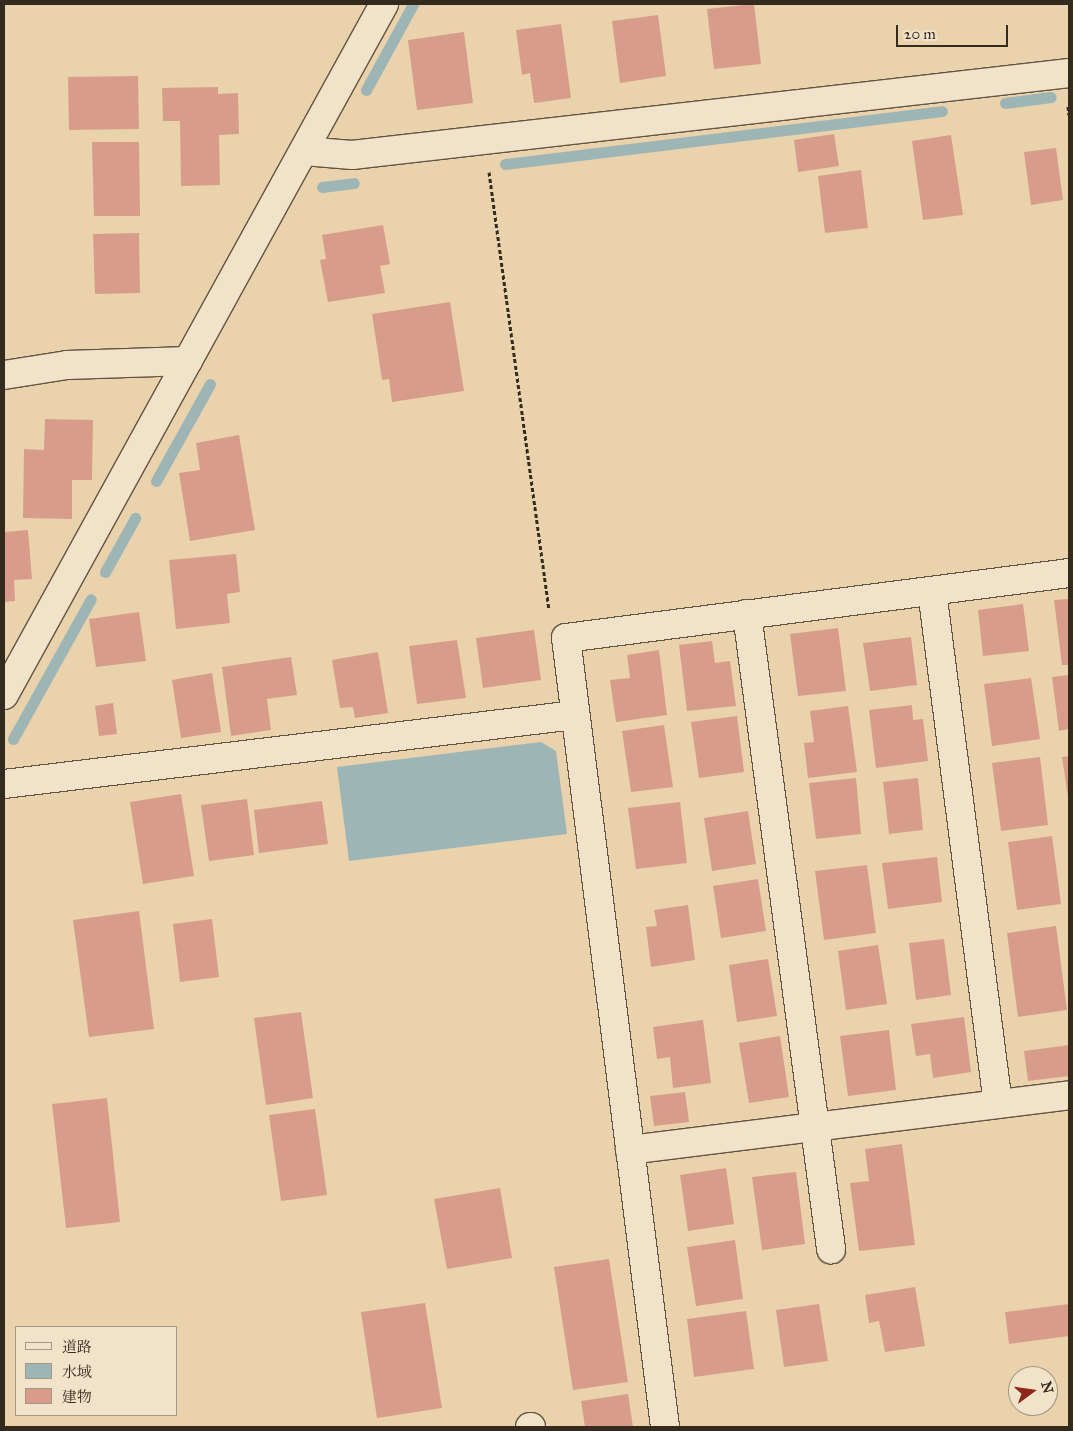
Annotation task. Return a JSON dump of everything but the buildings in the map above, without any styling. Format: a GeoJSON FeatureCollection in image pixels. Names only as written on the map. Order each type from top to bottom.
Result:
{"type":"FeatureCollection","features":[{"type":"Feature","properties":{"kind":"street"},"geometry":{"type":"LineString","coordinates":[[4,695],[384,4]]}},
{"type":"Feature","properties":{"kind":"street"},"geometry":{"type":"LineString","coordinates":[[304,151],[352,155],[485,142],[1069,73]]}},
{"type":"Feature","properties":{"kind":"street"},"geometry":{"type":"LineString","coordinates":[[4,375],[67,365],[188,361]]}},
{"type":"Feature","properties":{"kind":"street"},"geometry":{"type":"LineString","coordinates":[[665,1427],[566,638],[1069,573]]}},
{"type":"Feature","properties":{"kind":"street"},"geometry":{"type":"LineString","coordinates":[[932,591],[998,1104]]}},
{"type":"Feature","properties":{"kind":"street"},"geometry":{"type":"LineString","coordinates":[[747,614],[817,1126],[831,1249]]}},
{"type":"Feature","properties":{"kind":"street"},"geometry":{"type":"LineString","coordinates":[[4,784],[575,715]]}},
{"type":"Feature","properties":{"kind":"street"},"geometry":{"type":"LineString","coordinates":[[630,1150],[1069,1095]]}},
{"type":"Feature","properties":{"kind":"path"},"geometry":{"type":"LineString","coordinates":[[485,142],[550,623],[566,638]]}},
{"type":"Feature","properties":{"kind":"water"},"geometry":{"type":"Polygon","coordinates":[[[541,742],[556,751],[567,834],[349,861],[337,767],[541,742]]]}},
{"type":"Feature","properties":{"kind":"waterway"},"geometry":{"type":"LineString","coordinates":[[366,90],[413,4]]}},
{"type":"Feature","properties":{"kind":"waterway"},"geometry":{"type":"LineString","coordinates":[[1005,103],[1051,97]]}},
{"type":"Feature","properties":{"kind":"waterway"},"geometry":{"type":"LineString","coordinates":[[505,164],[942,111]]}},
{"type":"Feature","properties":{"kind":"waterway"},"geometry":{"type":"LineString","coordinates":[[322,187],[354,183]]}},
{"type":"Feature","properties":{"kind":"waterway"},"geometry":{"type":"LineString","coordinates":[[156,481],[210,384]]}},
{"type":"Feature","properties":{"kind":"waterway"},"geometry":{"type":"LineString","coordinates":[[105,572],[135,518]]}},
{"type":"Feature","properties":{"kind":"waterway"},"geometry":{"type":"LineString","coordinates":[[13,739],[91,599]]}}]}
